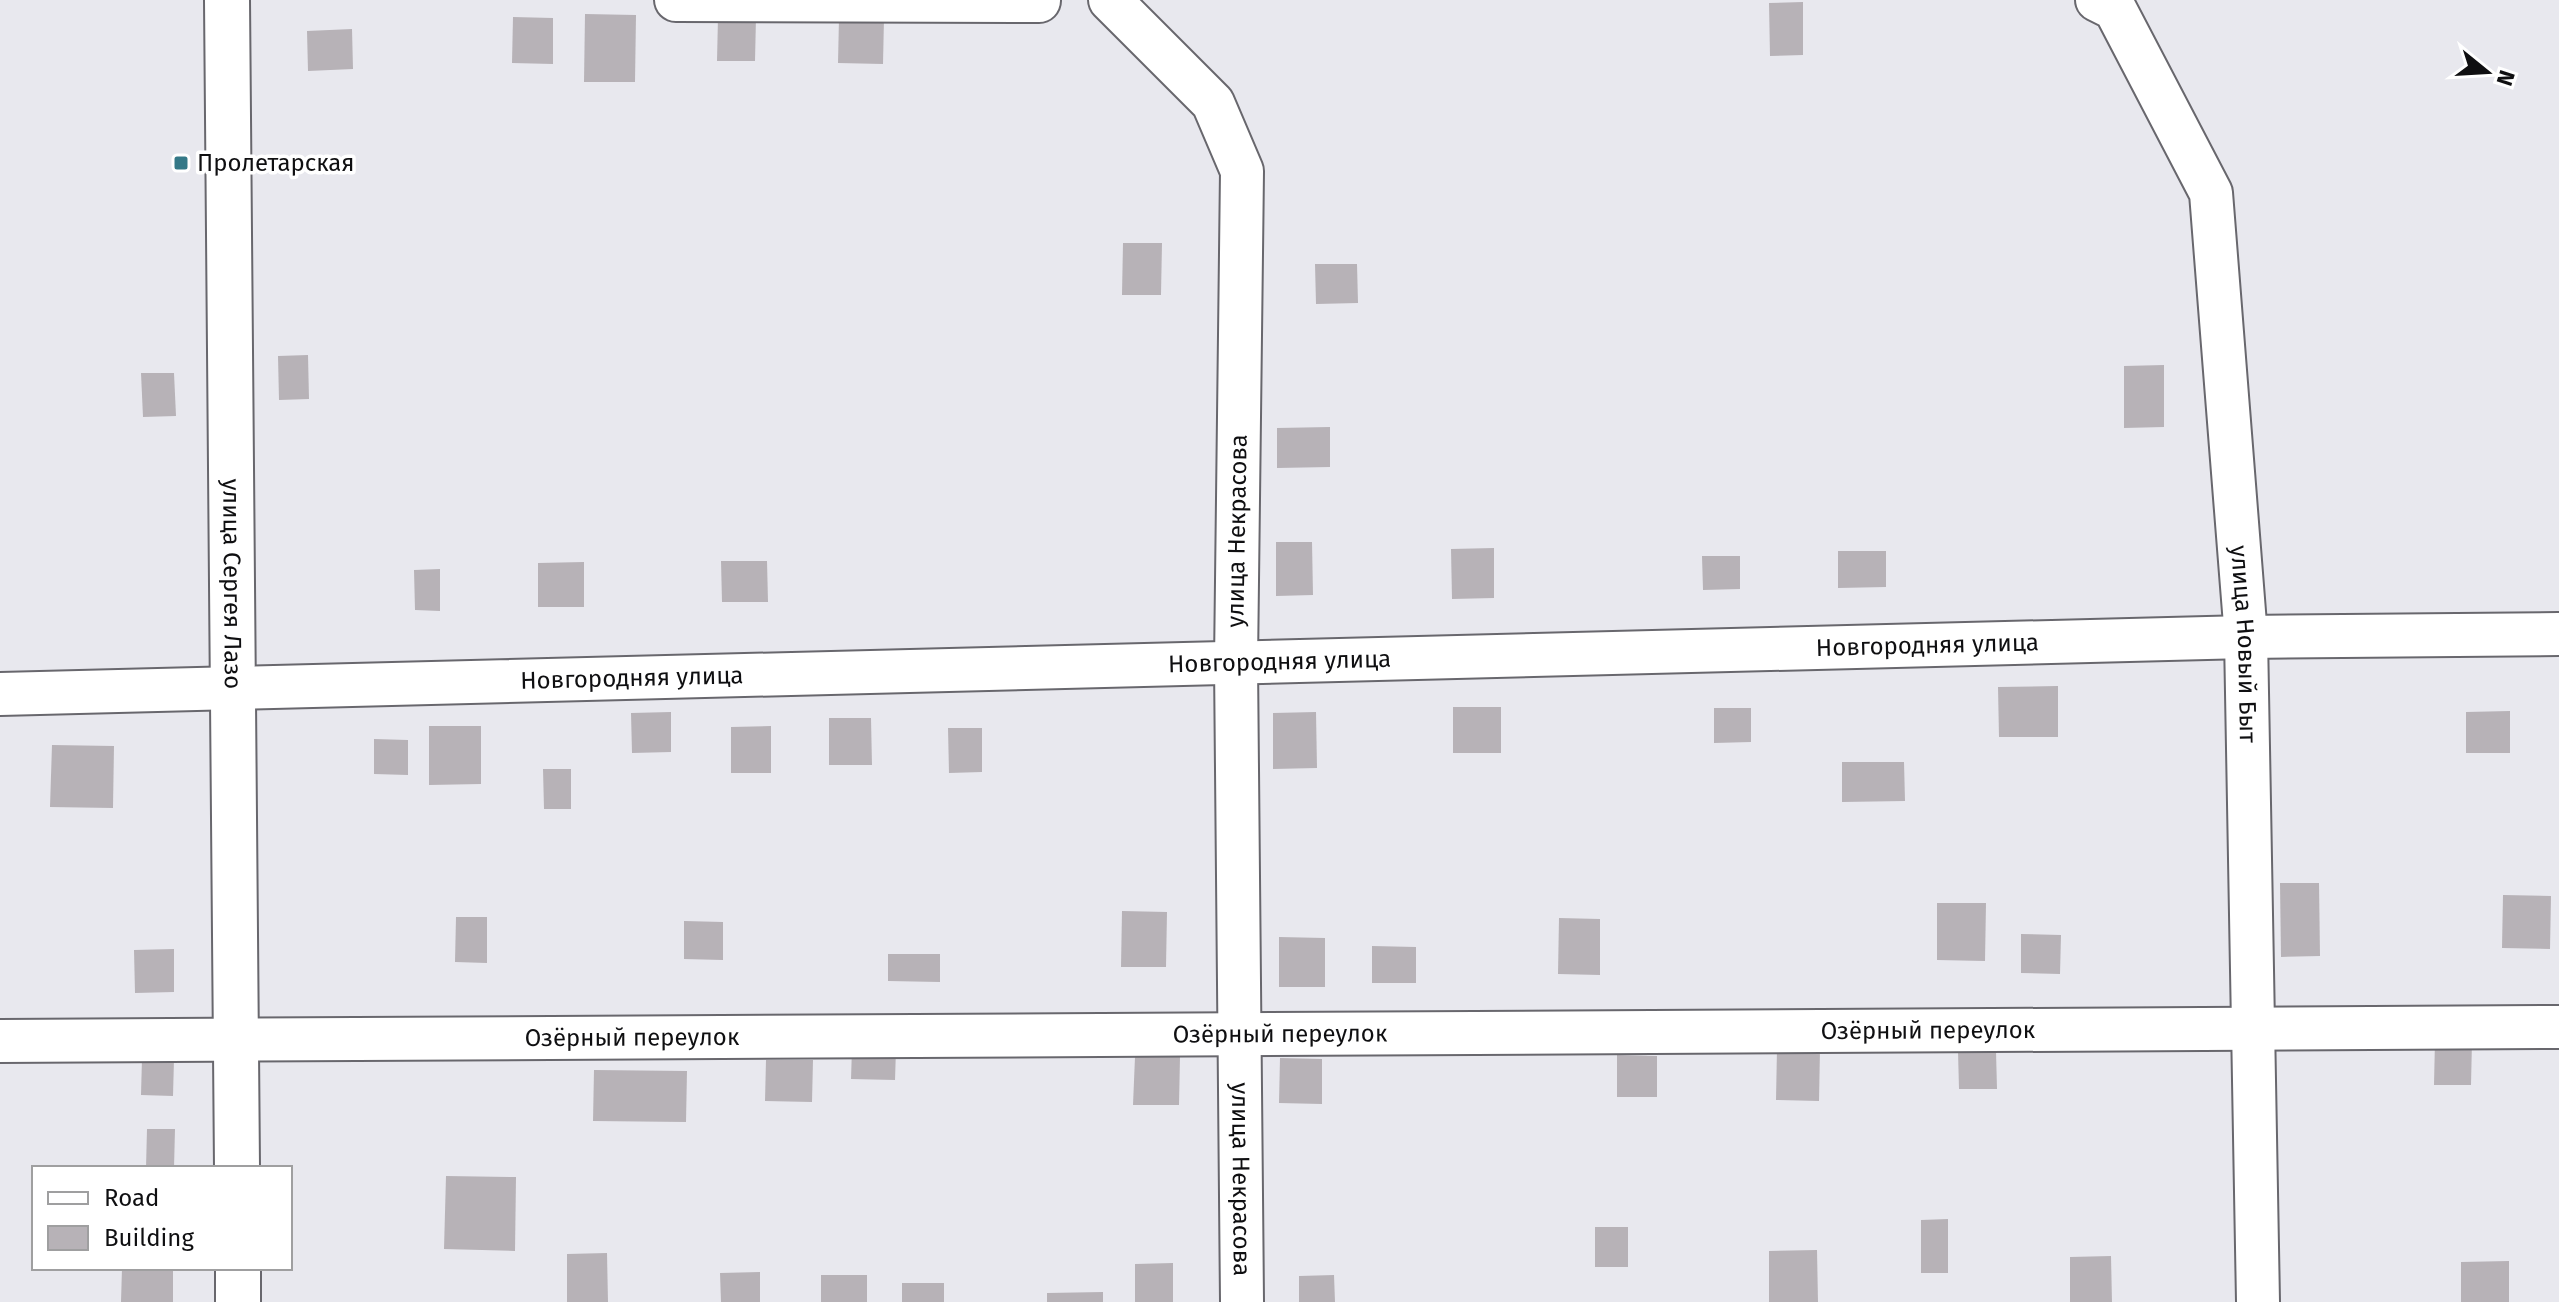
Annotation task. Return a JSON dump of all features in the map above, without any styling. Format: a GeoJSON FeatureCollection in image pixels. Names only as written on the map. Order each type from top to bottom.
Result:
{"type":"FeatureCollection","features":[{"type":"Feature","properties":{"kind":"main road","name":"улица Сергея Лазо"},"geometry":{"type":"LineString","coordinates":[[227,0],[237,1166]]}},
{"type":"Feature","properties":{"kind":"main road"},"geometry":{"type":"LineString","coordinates":[[238,1270],[238,1302]]}},
{"type":"Feature","properties":{"kind":"street"},"geometry":{"type":"LineString","coordinates":[[676,0],[1039,1]]}},
{"type":"Feature","properties":{"kind":"street","name":"улица Некрасова"},"geometry":{"type":"LineString","coordinates":[[1110,0],[1213,103],[1242,171],[1236,663],[1242,1302]]}},
{"type":"Feature","properties":{"kind":"street","name":"улица Новый Быт"},"geometry":{"type":"LineString","coordinates":[[2106,5],[2211,193],[2246,637],[2258,1302]]}},
{"type":"Feature","properties":{"kind":"street","name":"Новгородняя улица"},"geometry":{"type":"LineString","coordinates":[[0,694],[2246,637],[2559,634]]}},
{"type":"Feature","properties":{"kind":"street","name":"Озёрный переулок"},"geometry":{"type":"LineString","coordinates":[[0,1041],[2559,1027]]}},
{"type":"Feature","properties":{"kind":"building"},"geometry":{"type":"Polygon","coordinates":[[[1803,2],[1803,55],[1770,56],[1769,3],[1803,2]]]}},
{"type":"Feature","properties":{"kind":"building"},"geometry":{"type":"Polygon","coordinates":[[[585,14],[636,15],[635,82],[584,82],[585,14]]]}},
{"type":"Feature","properties":{"kind":"building"},"geometry":{"type":"Polygon","coordinates":[[[513,17],[553,18],[553,64],[512,63],[513,17]]]}},
{"type":"Feature","properties":{"kind":"building"},"geometry":{"type":"Polygon","coordinates":[[[718,17],[756,17],[755,61],[717,61],[718,17]]]}},
{"type":"Feature","properties":{"kind":"building"},"geometry":{"type":"Polygon","coordinates":[[[839,18],[884,18],[883,64],[838,63],[839,18]]]}},
{"type":"Feature","properties":{"kind":"building"},"geometry":{"type":"Polygon","coordinates":[[[352,29],[353,69],[308,71],[307,31],[352,29]]]}},
{"type":"Feature","properties":{"kind":"building"},"geometry":{"type":"Polygon","coordinates":[[[1123,243],[1162,243],[1161,295],[1122,295],[1123,243]]]}},
{"type":"Feature","properties":{"kind":"building"},"geometry":{"type":"Polygon","coordinates":[[[1315,264],[1357,264],[1358,303],[1316,304],[1315,264]]]}},
{"type":"Feature","properties":{"kind":"building"},"geometry":{"type":"Polygon","coordinates":[[[308,355],[309,399],[279,400],[278,356],[308,355]]]}},
{"type":"Feature","properties":{"kind":"building"},"geometry":{"type":"Polygon","coordinates":[[[2164,365],[2164,427],[2124,428],[2124,366],[2164,365]]]}},
{"type":"Feature","properties":{"kind":"building"},"geometry":{"type":"Polygon","coordinates":[[[141,373],[174,373],[176,416],[143,417],[141,373]]]}},
{"type":"Feature","properties":{"kind":"building"},"geometry":{"type":"Polygon","coordinates":[[[1330,427],[1330,467],[1277,468],[1277,428],[1330,427]]]}},
{"type":"Feature","properties":{"kind":"building"},"geometry":{"type":"Polygon","coordinates":[[[1276,542],[1312,542],[1313,595],[1276,596],[1276,542]]]}},
{"type":"Feature","properties":{"kind":"building"},"geometry":{"type":"Polygon","coordinates":[[[1494,548],[1494,598],[1452,599],[1451,549],[1494,548]]]}},
{"type":"Feature","properties":{"kind":"building"},"geometry":{"type":"Polygon","coordinates":[[[1838,551],[1886,551],[1886,587],[1838,588],[1838,551]]]}},
{"type":"Feature","properties":{"kind":"building"},"geometry":{"type":"Polygon","coordinates":[[[1702,556],[1740,556],[1740,589],[1703,590],[1702,556]]]}},
{"type":"Feature","properties":{"kind":"building"},"geometry":{"type":"Polygon","coordinates":[[[721,561],[767,561],[768,602],[722,602],[721,561]]]}},
{"type":"Feature","properties":{"kind":"building"},"geometry":{"type":"Polygon","coordinates":[[[584,562],[584,607],[538,607],[538,563],[584,562]]]}},
{"type":"Feature","properties":{"kind":"building"},"geometry":{"type":"Polygon","coordinates":[[[440,569],[440,611],[415,610],[414,570],[440,569]]]}},
{"type":"Feature","properties":{"kind":"building"},"geometry":{"type":"Polygon","coordinates":[[[2058,686],[2058,737],[1999,737],[1998,687],[2058,686]]]}},
{"type":"Feature","properties":{"kind":"building"},"geometry":{"type":"Polygon","coordinates":[[[1453,707],[1501,707],[1501,753],[1453,753],[1453,707]]]}},
{"type":"Feature","properties":{"kind":"building"},"geometry":{"type":"Polygon","coordinates":[[[1714,708],[1751,708],[1751,742],[1714,743],[1714,708]]]}},
{"type":"Feature","properties":{"kind":"building"},"geometry":{"type":"Polygon","coordinates":[[[2510,711],[2510,753],[2466,753],[2466,712],[2510,711]]]}},
{"type":"Feature","properties":{"kind":"building"},"geometry":{"type":"Polygon","coordinates":[[[671,712],[671,752],[632,753],[631,713],[671,712]]]}},
{"type":"Feature","properties":{"kind":"building"},"geometry":{"type":"Polygon","coordinates":[[[1316,712],[1317,768],[1273,769],[1273,713],[1316,712]]]}},
{"type":"Feature","properties":{"kind":"building"},"geometry":{"type":"Polygon","coordinates":[[[829,718],[871,718],[872,765],[829,765],[829,718]]]}},
{"type":"Feature","properties":{"kind":"building"},"geometry":{"type":"Polygon","coordinates":[[[429,726],[481,726],[481,784],[429,785],[429,726]]]}},
{"type":"Feature","properties":{"kind":"building"},"geometry":{"type":"Polygon","coordinates":[[[771,726],[771,773],[731,773],[731,727],[771,726]]]}},
{"type":"Feature","properties":{"kind":"building"},"geometry":{"type":"Polygon","coordinates":[[[948,728],[982,728],[982,772],[949,773],[948,728]]]}},
{"type":"Feature","properties":{"kind":"building"},"geometry":{"type":"Polygon","coordinates":[[[374,739],[408,740],[408,775],[374,774],[374,739]]]}},
{"type":"Feature","properties":{"kind":"building"},"geometry":{"type":"Polygon","coordinates":[[[52,745],[114,746],[113,808],[50,807],[52,745]]]}},
{"type":"Feature","properties":{"kind":"building"},"geometry":{"type":"Polygon","coordinates":[[[1842,762],[1904,762],[1905,801],[1842,802],[1842,762]]]}},
{"type":"Feature","properties":{"kind":"building"},"geometry":{"type":"Polygon","coordinates":[[[543,769],[571,769],[571,809],[544,809],[543,769]]]}},
{"type":"Feature","properties":{"kind":"building"},"geometry":{"type":"Polygon","coordinates":[[[2280,883],[2319,883],[2320,956],[2281,957],[2280,883]]]}},
{"type":"Feature","properties":{"kind":"building"},"geometry":{"type":"Polygon","coordinates":[[[2503,895],[2551,896],[2550,949],[2502,948],[2503,895]]]}},
{"type":"Feature","properties":{"kind":"building"},"geometry":{"type":"Polygon","coordinates":[[[1937,903],[1986,903],[1985,961],[1937,960],[1937,903]]]}},
{"type":"Feature","properties":{"kind":"building"},"geometry":{"type":"Polygon","coordinates":[[[1122,911],[1167,912],[1166,967],[1121,967],[1122,911]]]}},
{"type":"Feature","properties":{"kind":"building"},"geometry":{"type":"Polygon","coordinates":[[[456,917],[487,917],[487,963],[455,962],[456,917]]]}},
{"type":"Feature","properties":{"kind":"building"},"geometry":{"type":"Polygon","coordinates":[[[1559,918],[1600,919],[1600,975],[1558,974],[1559,918]]]}},
{"type":"Feature","properties":{"kind":"building"},"geometry":{"type":"Polygon","coordinates":[[[684,921],[723,922],[723,960],[684,959],[684,921]]]}},
{"type":"Feature","properties":{"kind":"building"},"geometry":{"type":"Polygon","coordinates":[[[2021,934],[2061,935],[2060,974],[2021,973],[2021,934]]]}},
{"type":"Feature","properties":{"kind":"building"},"geometry":{"type":"Polygon","coordinates":[[[1279,937],[1325,938],[1325,987],[1279,987],[1279,937]]]}},
{"type":"Feature","properties":{"kind":"building"},"geometry":{"type":"Polygon","coordinates":[[[1372,946],[1416,947],[1416,983],[1372,983],[1372,946]]]}},
{"type":"Feature","properties":{"kind":"building"},"geometry":{"type":"Polygon","coordinates":[[[174,949],[174,992],[135,993],[134,950],[174,949]]]}},
{"type":"Feature","properties":{"kind":"building"},"geometry":{"type":"Polygon","coordinates":[[[888,954],[940,954],[940,982],[888,981],[888,954]]]}},
{"type":"Feature","properties":{"kind":"building"},"geometry":{"type":"Polygon","coordinates":[[[2435,1040],[2472,1041],[2471,1085],[2434,1085],[2435,1040]]]}},
{"type":"Feature","properties":{"kind":"building"},"geometry":{"type":"Polygon","coordinates":[[[852,1047],[896,1048],[895,1080],[851,1079],[852,1047]]]}},
{"type":"Feature","properties":{"kind":"building"},"geometry":{"type":"Polygon","coordinates":[[[1777,1048],[1820,1049],[1819,1101],[1776,1100],[1777,1048]]]}},
{"type":"Feature","properties":{"kind":"building"},"geometry":{"type":"Polygon","coordinates":[[[1958,1051],[1996,1051],[1997,1089],[1959,1089],[1958,1051]]]}},
{"type":"Feature","properties":{"kind":"building"},"geometry":{"type":"Polygon","coordinates":[[[1617,1055],[1657,1056],[1657,1097],[1617,1097],[1617,1055]]]}},
{"type":"Feature","properties":{"kind":"building"},"geometry":{"type":"Polygon","coordinates":[[[1135,1057],[1180,1057],[1179,1105],[1133,1105],[1135,1057]]]}},
{"type":"Feature","properties":{"kind":"building"},"geometry":{"type":"Polygon","coordinates":[[[142,1058],[174,1059],[173,1096],[141,1095],[142,1058]]]}},
{"type":"Feature","properties":{"kind":"building"},"geometry":{"type":"Polygon","coordinates":[[[1280,1058],[1322,1059],[1322,1104],[1279,1103],[1280,1058]]]}},
{"type":"Feature","properties":{"kind":"building"},"geometry":{"type":"Polygon","coordinates":[[[766,1060],[813,1060],[812,1102],[765,1101],[766,1060]]]}},
{"type":"Feature","properties":{"kind":"building"},"geometry":{"type":"Polygon","coordinates":[[[594,1070],[687,1071],[686,1122],[593,1121],[594,1070]]]}},
{"type":"Feature","properties":{"kind":"building"},"geometry":{"type":"Polygon","coordinates":[[[147,1129],[175,1129],[174,1166],[146,1166],[147,1129]]]}},
{"type":"Feature","properties":{"kind":"building"},"geometry":{"type":"Polygon","coordinates":[[[446,1176],[516,1177],[515,1251],[444,1249],[446,1176]]]}},
{"type":"Feature","properties":{"kind":"building"},"geometry":{"type":"Polygon","coordinates":[[[1948,1219],[1948,1273],[1921,1273],[1921,1220],[1948,1219]]]}},
{"type":"Feature","properties":{"kind":"building"},"geometry":{"type":"Polygon","coordinates":[[[1595,1227],[1628,1227],[1628,1267],[1595,1267],[1595,1227]]]}},
{"type":"Feature","properties":{"kind":"building"},"geometry":{"type":"Polygon","coordinates":[[[1817,1250],[1818,1302],[1769,1302],[1769,1251],[1817,1250]]]}},
{"type":"Feature","properties":{"kind":"building"},"geometry":{"type":"Polygon","coordinates":[[[607,1253],[608,1302],[567,1302],[567,1254],[607,1253]]]}},
{"type":"Feature","properties":{"kind":"building"},"geometry":{"type":"Polygon","coordinates":[[[2111,1256],[2112,1302],[2070,1302],[2070,1257],[2111,1256]]]}},
{"type":"Feature","properties":{"kind":"building"},"geometry":{"type":"Polygon","coordinates":[[[2509,1261],[2509,1302],[2461,1302],[2461,1262],[2509,1261]]]}},
{"type":"Feature","properties":{"kind":"building"},"geometry":{"type":"Polygon","coordinates":[[[1173,1263],[1173,1302],[1135,1302],[1135,1264],[1173,1263]]]}},
{"type":"Feature","properties":{"kind":"building"},"geometry":{"type":"Polygon","coordinates":[[[122,1270],[173,1270],[173,1302],[121,1302],[122,1270]]]}},
{"type":"Feature","properties":{"kind":"building"},"geometry":{"type":"Polygon","coordinates":[[[760,1272],[760,1302],[721,1302],[720,1273],[760,1272]]]}},
{"type":"Feature","properties":{"kind":"building"},"geometry":{"type":"Polygon","coordinates":[[[821,1275],[867,1275],[867,1302],[821,1302],[821,1275]]]}},
{"type":"Feature","properties":{"kind":"building"},"geometry":{"type":"Polygon","coordinates":[[[1334,1275],[1335,1302],[1299,1302],[1299,1276],[1334,1275]]]}},
{"type":"Feature","properties":{"kind":"building"},"geometry":{"type":"Polygon","coordinates":[[[902,1283],[944,1283],[944,1302],[902,1302],[902,1283]]]}},
{"type":"Feature","properties":{"kind":"building"},"geometry":{"type":"Polygon","coordinates":[[[1103,1292],[1103,1302],[1047,1302],[1047,1293],[1103,1292]]]}},
{"type":"Feature","properties":{"kind":"place","name":"Пролетарская"},"geometry":{"type":"Point","coordinates":[181,163]}}]}
